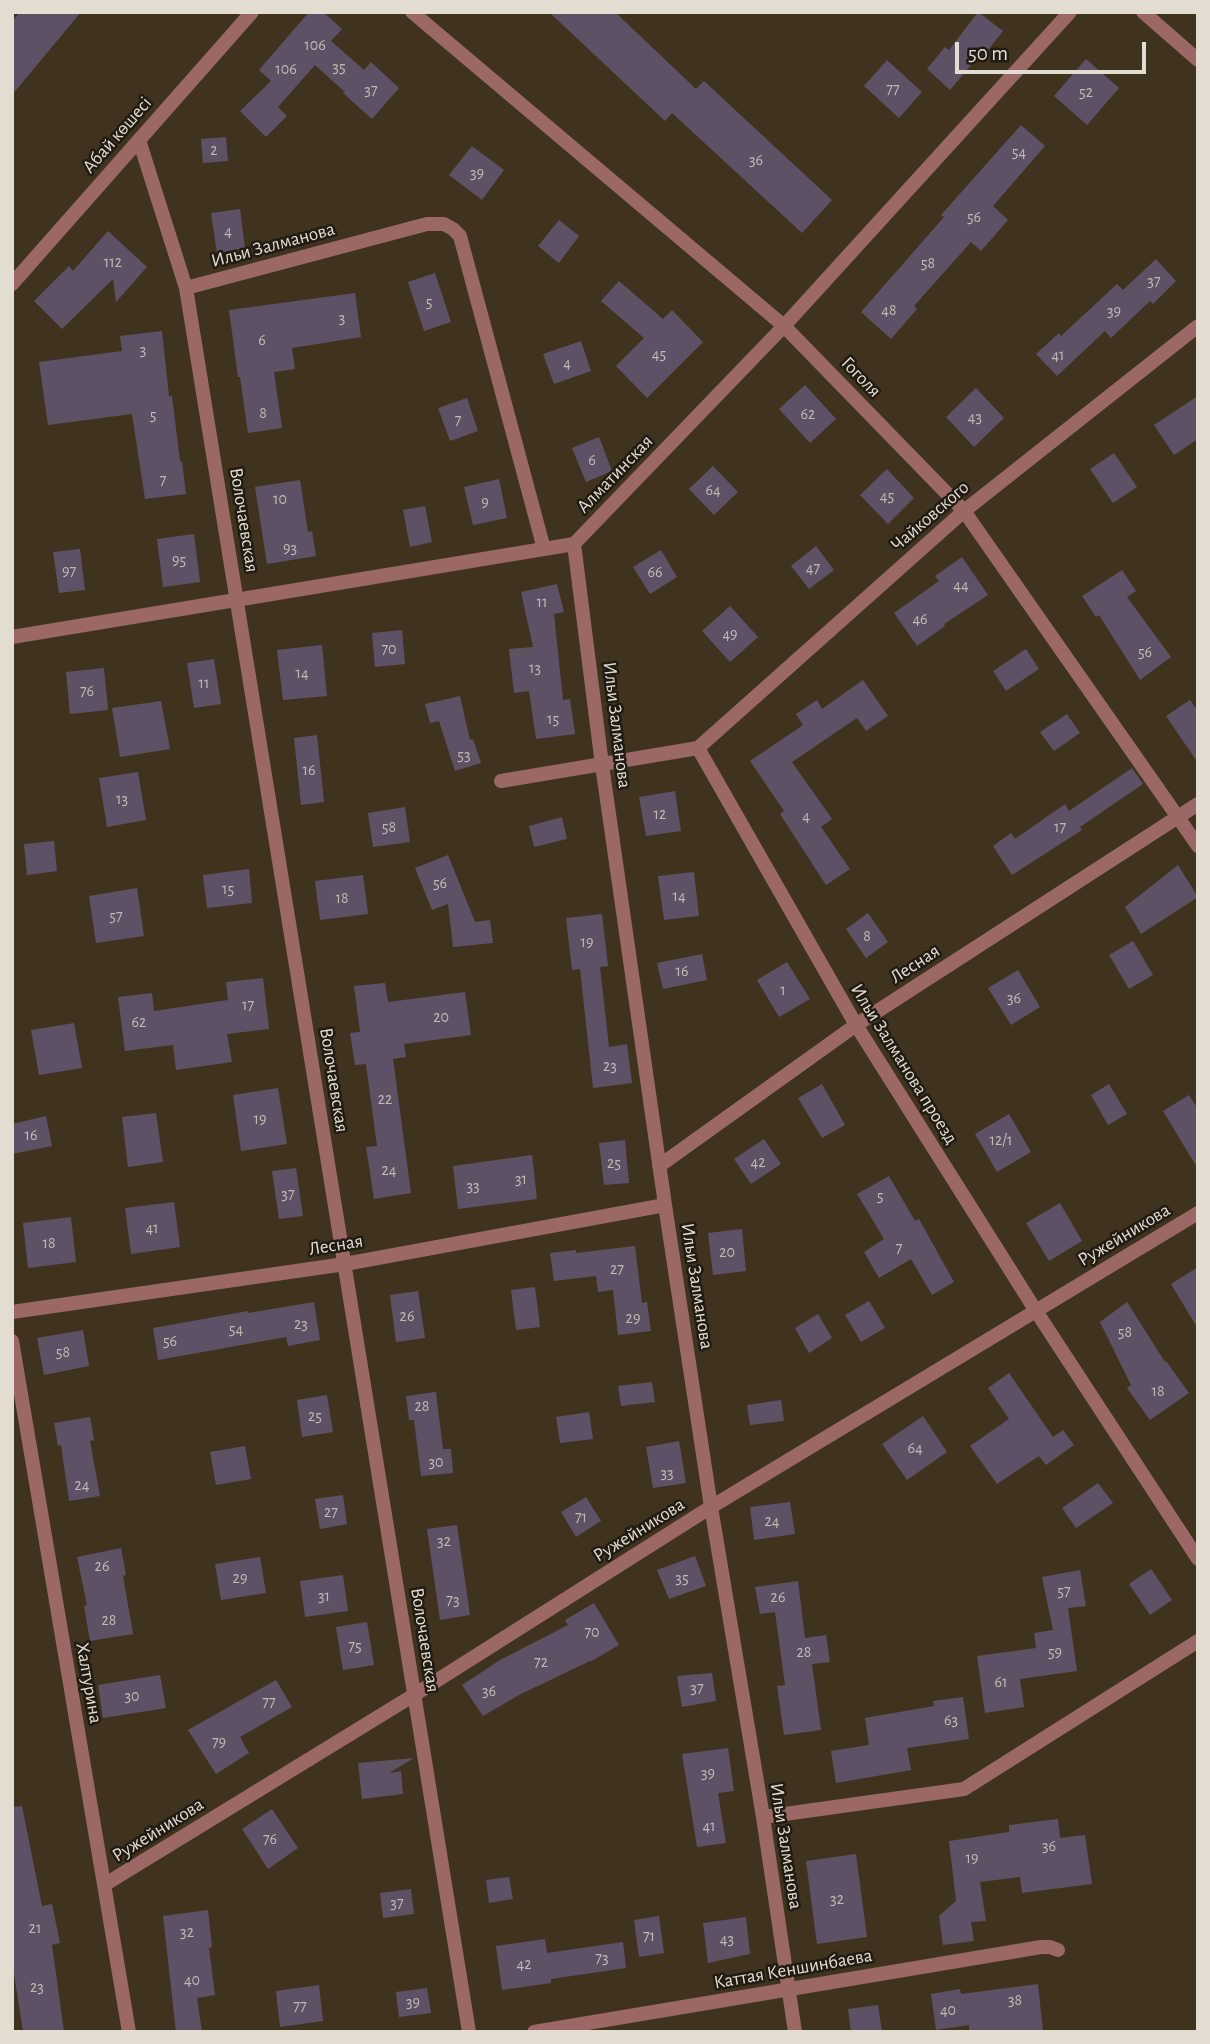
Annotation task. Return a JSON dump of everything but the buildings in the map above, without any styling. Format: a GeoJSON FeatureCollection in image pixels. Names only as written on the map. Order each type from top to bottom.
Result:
{"type":"FeatureCollection","features":[{"type":"Feature","properties":{"kind":"street","name":"Абай көшесі"},"geometry":{"type":"LineString","coordinates":[[12,284],[252,12]]}},
{"type":"Feature","properties":{"kind":"street","name":"Гоголя"},"geometry":{"type":"LineString","coordinates":[[412,12],[784,326],[964,511],[1198,846]]}},
{"type":"Feature","properties":{"kind":"street","name":"Алматинская"},"geometry":{"type":"LineString","coordinates":[[574,544],[784,326],[1069,12]]}},
{"type":"Feature","properties":{"kind":"street"},"geometry":{"type":"LineString","coordinates":[[1143,12],[1198,60]]}},
{"type":"Feature","properties":{"kind":"street","name":"Волочаевская"},"geometry":{"type":"LineString","coordinates":[[139,140],[186,288],[469,2032]]}},
{"type":"Feature","properties":{"kind":"street","name":"Ильи Залманова"},"geometry":{"type":"LineString","coordinates":[[186,288],[427,224],[444,224],[453,229],[460,236],[544,549]]}},
{"type":"Feature","properties":{"kind":"street","name":"Чайковского"},"geometry":{"type":"LineString","coordinates":[[698,748],[964,511],[1198,326]]}},
{"type":"Feature","properties":{"kind":"street"},"geometry":{"type":"LineString","coordinates":[[12,637],[574,544]]}},
{"type":"Feature","properties":{"kind":"street","name":"Ильи Залманова"},"geometry":{"type":"LineString","coordinates":[[574,544],[602,765],[659,1166],[795,2032]]}},
{"type":"Feature","properties":{"kind":"street"},"geometry":{"type":"LineString","coordinates":[[501,781],[698,748]]}},
{"type":"Feature","properties":{"kind":"street","name":"Ильи Залманова проезд"},"geometry":{"type":"LineString","coordinates":[[698,748],[856,1025],[1036,1311],[1198,1559]]}},
{"type":"Feature","properties":{"kind":"street","name":"Лесная"},"geometry":{"type":"LineString","coordinates":[[659,1166],[856,1025],[1198,804]]}},
{"type":"Feature","properties":{"kind":"street","name":"Лесная"},"geometry":{"type":"LineString","coordinates":[[12,1312],[345,1264],[665,1205]]}},
{"type":"Feature","properties":{"kind":"street","name":"Ружейникова"},"geometry":{"type":"LineString","coordinates":[[104,1885],[414,1695],[711,1507],[1198,1213]]}},
{"type":"Feature","properties":{"kind":"street","name":"Халтурина"},"geometry":{"type":"LineString","coordinates":[[12,1341],[130,2032]]}},
{"type":"Feature","properties":{"kind":"street"},"geometry":{"type":"LineString","coordinates":[[763,1817],[964,1789],[1198,1641]]}},
{"type":"Feature","properties":{"kind":"street","name":"Каттая Кеншинбаева"},"geometry":{"type":"LineString","coordinates":[[534,2032],[1041,1947],[1058,1950]]}}]}
